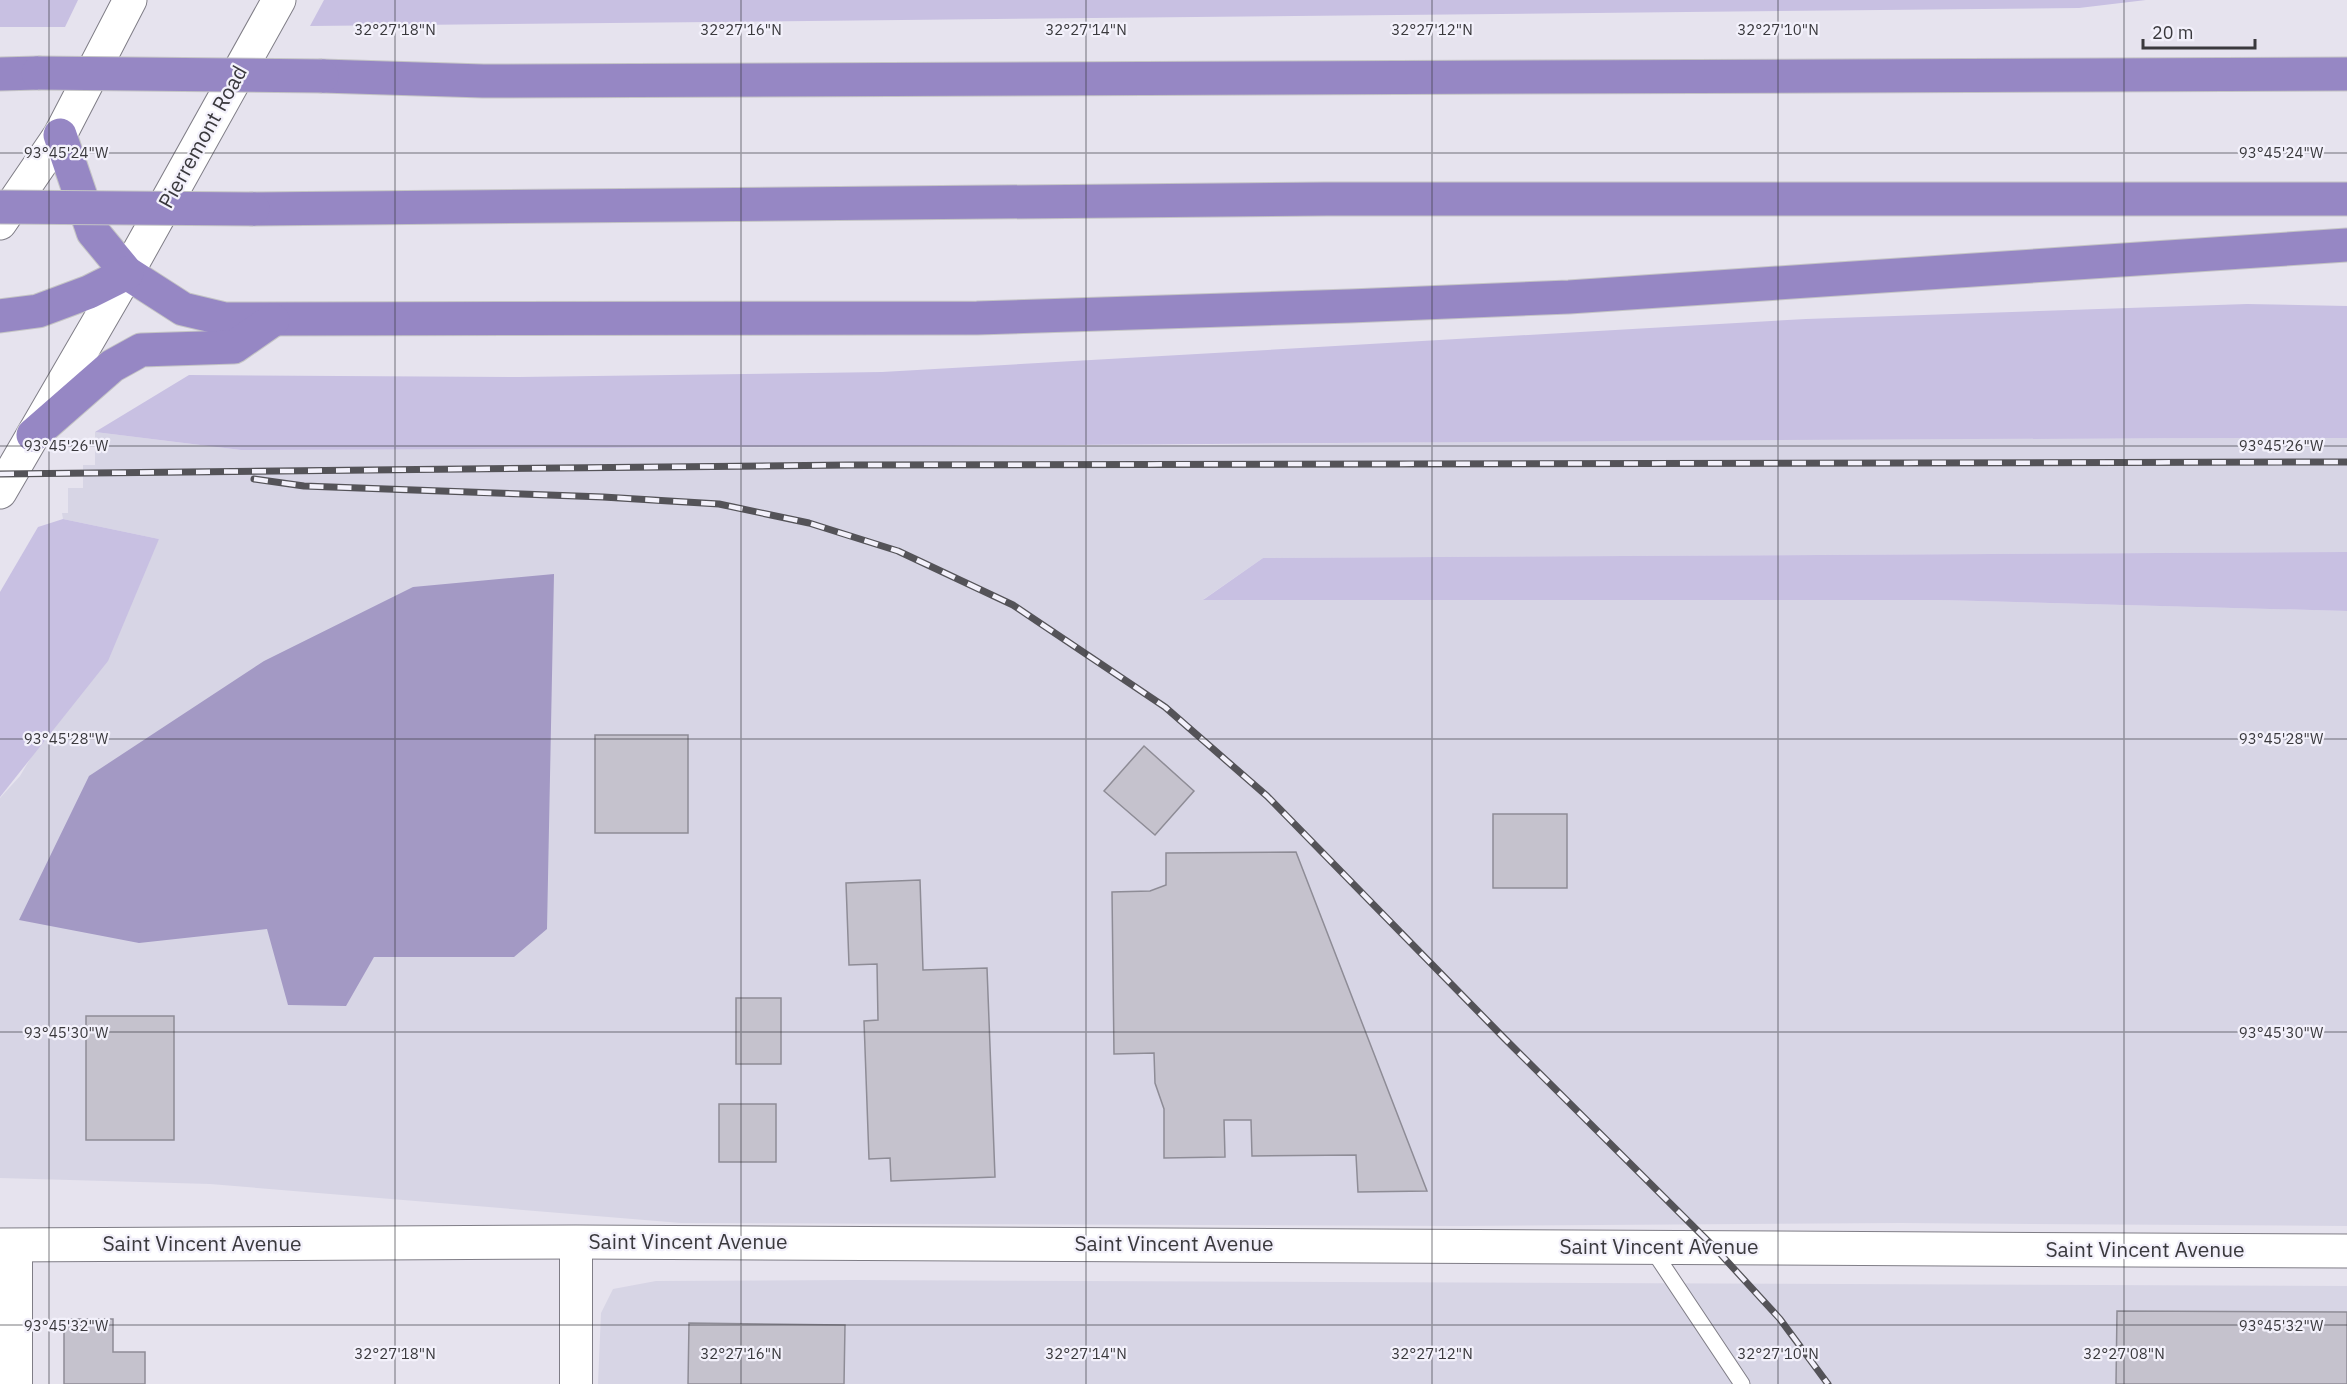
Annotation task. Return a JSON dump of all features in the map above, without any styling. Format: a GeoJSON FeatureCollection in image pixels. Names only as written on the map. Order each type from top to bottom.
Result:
{"type":"FeatureCollection","features":[{"type":"Feature","properties":{"kind":"highway"},"geometry":{"type":"LineString","coordinates":[[0,74],[322,76],[507,81],[2347,74]]}},
{"type":"Feature","properties":{"kind":"highway"},"geometry":{"type":"LineString","coordinates":[[60,135],[93,232],[127,273],[183,309],[225,319],[977,318],[1339,307],[1569,297],[2347,245]]}},
{"type":"Feature","properties":{"kind":"highway"},"geometry":{"type":"LineString","coordinates":[[0,207],[253,208],[1314,199],[2347,200]]}},
{"type":"Feature","properties":{"kind":"highway"},"geometry":{"type":"LineString","coordinates":[[0,316],[38,311],[89,292],[127,273]]}},
{"type":"Feature","properties":{"kind":"highway"},"geometry":{"type":"LineString","coordinates":[[33,435],[112,366],[141,350],[234,347],[273,320]]}},
{"type":"Feature","properties":{"kind":"street"},"geometry":{"type":"LineString","coordinates":[[0,223],[60,135],[130,0]]}},
{"type":"Feature","properties":{"kind":"street","name":"Pierremont Road"},"geometry":{"type":"LineString","coordinates":[[0,492],[127,273],[279,0]]}},
{"type":"Feature","properties":{"kind":"street"},"geometry":{"type":"LineString","coordinates":[[576,1242],[576,1384]]}},
{"type":"Feature","properties":{"kind":"street","name":"Saint Vincent Avenue"},"geometry":{"type":"LineString","coordinates":[[8,1245],[576,1242],[2347,1251]]}},
{"type":"Feature","properties":{"kind":"street"},"geometry":{"type":"LineString","coordinates":[[8,1245],[16,1384]]}},
{"type":"Feature","properties":{"kind":"lane"},"geometry":{"type":"LineString","coordinates":[[1651,1246],[1742,1384]]}},
{"type":"Feature","properties":{"kind":"shaded area"},"geometry":{"type":"Polygon","coordinates":[[[0,0],[78,0],[65,27],[0,27],[0,0]]]}},
{"type":"Feature","properties":{"kind":"shaded area"},"geometry":{"type":"Polygon","coordinates":[[[324,0],[2146,0],[2079,8],[310,26],[324,0]]]}},
{"type":"Feature","properties":{"kind":"shaded area"},"geometry":{"type":"Polygon","coordinates":[[[2247,304],[2347,306],[2347,438],[241,450],[95,432],[189,375],[519,377],[882,372],[1806,319],[2247,304]]]}},
{"type":"Feature","properties":{"kind":"shaded area"},"geometry":{"type":"Polygon","coordinates":[[[95,432],[241,450],[1199,445],[1676,439],[2347,438],[2347,552],[1263,558],[1204,599],[1941,600],[2347,611],[2347,1226],[1900,1223],[1460,1226],[681,1223],[210,1184],[0,1178],[0,798],[20,776],[159,539],[63,519],[62,513],[68,513],[68,488],[83,488],[83,465],[95,465],[95,432]]]}},
{"type":"Feature","properties":{"kind":"shaded area"},"geometry":{"type":"Polygon","coordinates":[[[63,519],[159,539],[108,661],[0,797],[0,592],[38,527],[63,519]]]}},
{"type":"Feature","properties":{"kind":"shaded area"},"geometry":{"type":"Polygon","coordinates":[[[2347,552],[2347,611],[1941,600],[1203,600],[1263,558],[2347,552]]]}},
{"type":"Feature","properties":{"kind":"shaded area"},"geometry":{"type":"Polygon","coordinates":[[[554,574],[547,929],[514,957],[374,957],[346,1006],[288,1005],[267,929],[139,943],[19,920],[89,776],[264,661],[413,587],[554,574]]]}},
{"type":"Feature","properties":{"kind":"shaded area"},"geometry":{"type":"Polygon","coordinates":[[[656,1281],[2347,1286],[2347,1384],[598,1384],[601,1313],[613,1289],[656,1281]]]}},
{"type":"Feature","properties":{"kind":"building"},"geometry":{"type":"Polygon","coordinates":[[[595,735],[688,735],[688,833],[595,833],[595,735]]]}},
{"type":"Feature","properties":{"kind":"building"},"geometry":{"type":"Polygon","coordinates":[[[1144,746],[1194,791],[1155,835],[1104,791],[1144,746]]]}},
{"type":"Feature","properties":{"kind":"building"},"geometry":{"type":"Polygon","coordinates":[[[1493,814],[1567,814],[1567,888],[1493,888],[1493,814]]]}},
{"type":"Feature","properties":{"kind":"building"},"geometry":{"type":"Polygon","coordinates":[[[1296,852],[1427,1191],[1358,1192],[1356,1155],[1252,1156],[1251,1120],[1224,1120],[1225,1157],[1164,1158],[1164,1109],[1155,1083],[1154,1053],[1114,1054],[1112,892],[1150,891],[1166,885],[1166,853],[1296,852]]]}},
{"type":"Feature","properties":{"kind":"building"},"geometry":{"type":"Polygon","coordinates":[[[920,880],[923,970],[987,968],[995,1177],[891,1181],[890,1158],[869,1159],[864,1021],[878,1020],[877,964],[849,965],[846,883],[920,880]]]}},
{"type":"Feature","properties":{"kind":"building"},"geometry":{"type":"Polygon","coordinates":[[[736,998],[781,998],[781,1064],[736,1064],[736,998]]]}},
{"type":"Feature","properties":{"kind":"building"},"geometry":{"type":"Polygon","coordinates":[[[86,1016],[174,1016],[174,1140],[86,1140],[86,1016]]]}},
{"type":"Feature","properties":{"kind":"building"},"geometry":{"type":"Polygon","coordinates":[[[719,1104],[776,1104],[776,1162],[719,1162],[719,1104]]]}},
{"type":"Feature","properties":{"kind":"building"},"geometry":{"type":"Polygon","coordinates":[[[2117,1311],[2347,1312],[2347,1384],[2116,1384],[2117,1311]]]}},
{"type":"Feature","properties":{"kind":"building"},"geometry":{"type":"Polygon","coordinates":[[[64,1319],[113,1319],[113,1352],[145,1352],[145,1384],[64,1384],[64,1319]]]}},
{"type":"Feature","properties":{"kind":"building"},"geometry":{"type":"Polygon","coordinates":[[[689,1323],[845,1325],[844,1384],[688,1384],[689,1323]]]}},
{"type":"Feature","properties":{"kind":"railway"},"geometry":{"type":"LineString","coordinates":[[0,474],[848,465],[2347,462]]}},
{"type":"Feature","properties":{"kind":"railway"},"geometry":{"type":"LineString","coordinates":[[254,479],[304,486],[603,497],[719,504],[809,523],[898,551],[1013,605],[1165,707],[1267,796],[1505,1039],[1714,1247],[1780,1319],[1828,1384]]}}]}
